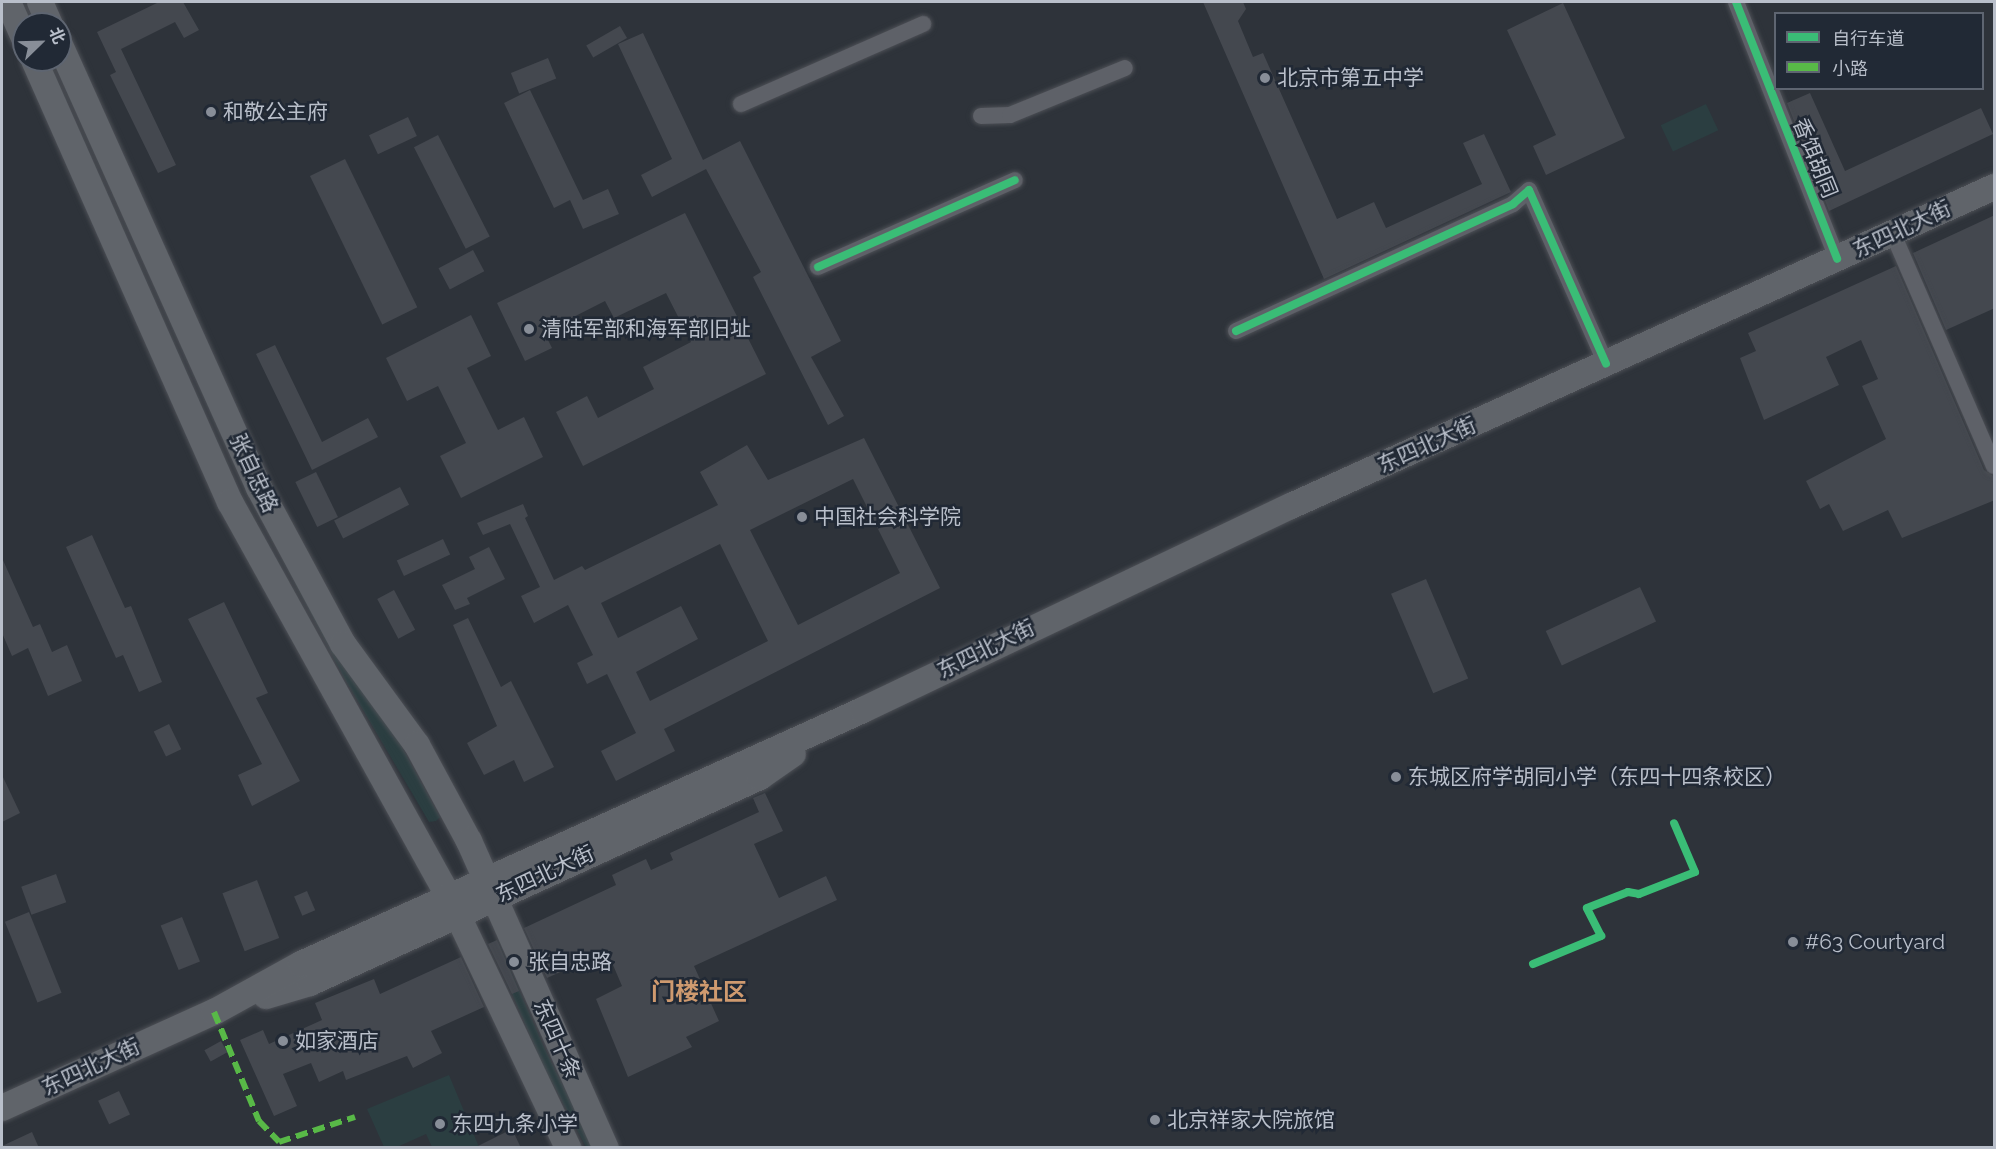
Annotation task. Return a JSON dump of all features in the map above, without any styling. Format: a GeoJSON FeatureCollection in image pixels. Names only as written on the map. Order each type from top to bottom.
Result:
{"type":"FeatureCollection","features":[{"type":"Feature","properties":{"kind":"main road","name":"张自忠路"},"geometry":{"type":"LineString","coordinates":[[39,72],[230,502],[453,906]]}},
{"type":"Feature","properties":{"kind":"main road","name":"张自忠路"},"geometry":{"type":"LineString","coordinates":[[72,72],[259,488],[343,644],[417,745],[490,889]]}},
{"type":"Feature","properties":{"kind":"main road","name":"东四北大街"},"geometry":{"type":"LineString","coordinates":[[2,1108],[214,1012],[301,964],[453,906],[490,889],[1291,506],[1995,187]]}},
{"type":"Feature","properties":{"kind":"main road","name":"东四十条"},"geometry":{"type":"LineString","coordinates":[[490,889],[606,1148]]}},
{"type":"Feature","properties":{"kind":"main road","name":"东四十条"},"geometry":{"type":"LineString","coordinates":[[453,906],[568,1148]]}},
{"type":"Feature","properties":{"kind":"street","name":"香饵胡同"},"geometry":{"type":"LineString","coordinates":[[1736,2],[1837,260]]}},
{"type":"Feature","properties":{"kind":"street"},"geometry":{"type":"LineString","coordinates":[[741,104],[923,24]]}},
{"type":"Feature","properties":{"kind":"street"},"geometry":{"type":"LineString","coordinates":[[981,116],[1010,115],[1125,68]]}},
{"type":"Feature","properties":{"kind":"street"},"geometry":{"type":"LineString","coordinates":[[818,267],[1015,180]]}},
{"type":"Feature","properties":{"kind":"street"},"geometry":{"type":"LineString","coordinates":[[1236,331],[1513,204],[1529,190],[1606,364]]}},
{"type":"Feature","properties":{"kind":"street"},"geometry":{"type":"LineString","coordinates":[[1893,234],[1995,466]]}},
{"type":"Feature","properties":{"kind":"shaded area"},"geometry":{"type":"Polygon","coordinates":[[[1706,104],[1718,130],[1673,151],[1661,125],[1706,104]]]}},
{"type":"Feature","properties":{"kind":"shaded area"},"geometry":{"type":"Polygon","coordinates":[[[280,554],[397,738],[440,817],[436,821],[429,822],[343,676],[280,554]]]}},
{"type":"Feature","properties":{"kind":"shaded area"},"geometry":{"type":"Polygon","coordinates":[[[498,942],[544,1047],[593,1147],[586,1147],[541,1061],[491,945],[498,942]]]}},
{"type":"Feature","properties":{"kind":"shaded area"},"geometry":{"type":"Polygon","coordinates":[[[449,1075],[479,1147],[432,1147],[426,1134],[397,1147],[384,1147],[367,1109],[449,1075]]]}},
{"type":"Feature","properties":{"kind":"building"},"geometry":{"type":"Polygon","coordinates":[[[159,2],[183,2],[199,30],[184,38],[175,22],[121,49],[176,165],[158,173],[110,75],[116,72],[97,32],[159,2]]]}},
{"type":"Feature","properties":{"kind":"building"},"geometry":{"type":"Polygon","coordinates":[[[1203,2],[1243,2],[1246,9],[1238,21],[1253,57],[1263,53],[1337,219],[1374,202],[1386,228],[1482,184],[1463,143],[1484,134],[1511,192],[1324,279],[1203,2]]]}},
{"type":"Feature","properties":{"kind":"building"},"geometry":{"type":"Polygon","coordinates":[[[1563,3],[1625,138],[1546,175],[1533,146],[1556,135],[1507,30],[1563,3]]]}},
{"type":"Feature","properties":{"kind":"building"},"geometry":{"type":"Polygon","coordinates":[[[620,26],[627,38],[593,58],[586,46],[620,26]]]}},
{"type":"Feature","properties":{"kind":"building"},"geometry":{"type":"Polygon","coordinates":[[[643,33],[703,160],[740,141],[841,341],[811,357],[844,416],[828,425],[753,277],[761,272],[706,169],[652,197],[641,175],[672,159],[618,44],[643,33]]]}},
{"type":"Feature","properties":{"kind":"building"},"geometry":{"type":"Polygon","coordinates":[[[548,58],[556,78],[519,93],[511,73],[548,58]]]}},
{"type":"Feature","properties":{"kind":"building"},"geometry":{"type":"Polygon","coordinates":[[[530,90],[583,200],[608,189],[619,214],[583,229],[570,200],[554,208],[504,103],[530,90]]]}},
{"type":"Feature","properties":{"kind":"building"},"geometry":{"type":"Polygon","coordinates":[[[1810,93],[1845,171],[1981,108],[1993,134],[1829,211],[1787,103],[1810,93]]]}},
{"type":"Feature","properties":{"kind":"building"},"geometry":{"type":"Polygon","coordinates":[[[408,117],[417,136],[378,154],[369,135],[408,117]]]}},
{"type":"Feature","properties":{"kind":"building"},"geometry":{"type":"Polygon","coordinates":[[[438,135],[490,237],[466,249],[414,147],[438,135]]]}},
{"type":"Feature","properties":{"kind":"building"},"geometry":{"type":"Polygon","coordinates":[[[345,159],[417,307],[382,324],[310,176],[345,159]]]}},
{"type":"Feature","properties":{"kind":"building"},"geometry":{"type":"Polygon","coordinates":[[[685,213],[766,374],[583,466],[556,412],[587,396],[598,418],[654,389],[643,367],[691,342],[666,293],[614,318],[605,301],[544,332],[552,348],[525,361],[497,303],[685,213]]]}},
{"type":"Feature","properties":{"kind":"building"},"geometry":{"type":"Polygon","coordinates":[[[1995,215],[1995,308],[1946,330],[1913,253],[1995,215]]]}},
{"type":"Feature","properties":{"kind":"building"},"geometry":{"type":"Polygon","coordinates":[[[473,250],[484,271],[450,290],[439,268],[473,250]]]}},
{"type":"Feature","properties":{"kind":"building"},"geometry":{"type":"Polygon","coordinates":[[[1896,266],[1984,470],[1995,477],[1995,500],[1902,538],[1888,510],[1843,531],[1829,504],[1820,509],[1806,481],[1886,439],[1862,386],[1878,379],[1861,340],[1826,357],[1839,385],[1764,420],[1740,358],[1756,351],[1748,333],[1896,266]]]}},
{"type":"Feature","properties":{"kind":"building"},"geometry":{"type":"Polygon","coordinates":[[[471,315],[491,356],[467,368],[498,430],[524,417],[543,457],[461,498],[440,456],[466,443],[438,386],[407,401],[386,358],[471,315]]]}},
{"type":"Feature","properties":{"kind":"building"},"geometry":{"type":"Polygon","coordinates":[[[275,345],[322,442],[368,418],[378,437],[312,470],[256,354],[275,345]]]}},
{"type":"Feature","properties":{"kind":"building"},"geometry":{"type":"Polygon","coordinates":[[[864,438],[940,588],[664,729],[675,751],[616,781],[601,751],[636,733],[607,674],[587,684],[577,663],[593,655],[568,605],[534,623],[521,596],[540,587],[510,524],[483,535],[477,523],[523,504],[528,516],[525,518],[554,580],[582,566],[585,570],[718,505],[700,472],[747,445],[768,480],[864,438]],[[853,479],[750,530],[798,625],[900,573],[853,479]],[[720,544],[601,603],[618,638],[681,606],[698,639],[636,672],[650,701],[768,641],[720,544]]]}},
{"type":"Feature","properties":{"kind":"building"},"geometry":{"type":"Polygon","coordinates":[[[316,472],[338,517],[317,527],[295,482],[316,472]]]}},
{"type":"Feature","properties":{"kind":"building"},"geometry":{"type":"Polygon","coordinates":[[[400,487],[409,505],[343,538],[334,521],[400,487]]]}},
{"type":"Feature","properties":{"kind":"building"},"geometry":{"type":"Polygon","coordinates":[[[92,535],[125,608],[131,606],[162,682],[139,692],[123,655],[116,658],[66,547],[92,535]]]}},
{"type":"Feature","properties":{"kind":"building"},"geometry":{"type":"Polygon","coordinates":[[[443,539],[450,554],[404,576],[397,561],[443,539]]]}},
{"type":"Feature","properties":{"kind":"building"},"geometry":{"type":"Polygon","coordinates":[[[489,547],[505,579],[467,598],[470,604],[455,610],[442,585],[475,569],[469,557],[489,547]]]}},
{"type":"Feature","properties":{"kind":"building"},"geometry":{"type":"Polygon","coordinates":[[[2,558],[33,627],[40,624],[52,652],[67,645],[82,681],[48,696],[28,648],[12,656],[2,633],[2,558]]]}},
{"type":"Feature","properties":{"kind":"building"},"geometry":{"type":"Polygon","coordinates":[[[1426,579],[1468,678],[1433,693],[1391,594],[1426,579]]]}},
{"type":"Feature","properties":{"kind":"building"},"geometry":{"type":"Polygon","coordinates":[[[1640,587],[1656,621],[1562,665],[1546,631],[1640,587]]]}},
{"type":"Feature","properties":{"kind":"building"},"geometry":{"type":"Polygon","coordinates":[[[394,590],[415,630],[398,639],[377,599],[394,590]]]}},
{"type":"Feature","properties":{"kind":"building"},"geometry":{"type":"Polygon","coordinates":[[[224,602],[268,693],[256,698],[300,781],[252,806],[238,775],[262,764],[188,619],[224,602]]]}},
{"type":"Feature","properties":{"kind":"building"},"geometry":{"type":"Polygon","coordinates":[[[468,618],[501,687],[511,681],[554,767],[524,782],[514,760],[484,775],[467,743],[497,726],[453,625],[468,618]]]}},
{"type":"Feature","properties":{"kind":"building"},"geometry":{"type":"Polygon","coordinates":[[[169,724],[181,749],[166,757],[154,731],[169,724]]]}},
{"type":"Feature","properties":{"kind":"building"},"geometry":{"type":"Polygon","coordinates":[[[2,775],[20,813],[2,822],[2,775]]]}},
{"type":"Feature","properties":{"kind":"building"},"geometry":{"type":"Polygon","coordinates":[[[765,793],[783,831],[754,844],[779,898],[826,876],[837,900],[694,966],[719,1021],[686,1037],[692,1047],[628,1077],[596,999],[622,986],[607,951],[547,978],[524,928],[616,885],[612,875],[646,859],[651,870],[673,860],[670,853],[759,812],[753,798],[765,793]]]}},
{"type":"Feature","properties":{"kind":"building"},"geometry":{"type":"Polygon","coordinates":[[[56,874],[66,902],[31,915],[21,887],[56,874]]]}},
{"type":"Feature","properties":{"kind":"building"},"geometry":{"type":"Polygon","coordinates":[[[257,880],[279,938],[245,951],[222,893],[257,880]]]}},
{"type":"Feature","properties":{"kind":"building"},"geometry":{"type":"Polygon","coordinates":[[[307,891],[315,910],[302,916],[294,896],[307,891]]]}},
{"type":"Feature","properties":{"kind":"building"},"geometry":{"type":"Polygon","coordinates":[[[29,912],[62,993],[37,1002],[5,922],[29,912]]]}},
{"type":"Feature","properties":{"kind":"building"},"geometry":{"type":"Polygon","coordinates":[[[182,917],[200,962],[179,970],[161,926],[182,917]]]}},
{"type":"Feature","properties":{"kind":"building"},"geometry":{"type":"Polygon","coordinates":[[[497,940],[519,991],[512,994],[488,944],[497,940]]]}},
{"type":"Feature","properties":{"kind":"building"},"geometry":{"type":"Polygon","coordinates":[[[461,957],[484,1007],[431,1031],[442,1053],[413,1068],[407,1056],[346,1080],[343,1071],[319,1082],[311,1063],[283,1074],[297,1106],[274,1116],[240,1040],[263,1030],[269,1044],[322,1020],[315,1003],[374,979],[380,994],[461,957]]]}},
{"type":"Feature","properties":{"kind":"building"},"geometry":{"type":"Polygon","coordinates":[[[221,1041],[227,1052],[211,1062],[204,1050],[221,1041]]]}},
{"type":"Feature","properties":{"kind":"building"},"geometry":{"type":"Polygon","coordinates":[[[119,1091],[130,1115],[109,1124],[98,1101],[119,1091]]]}},
{"type":"Feature","properties":{"kind":"building"},"geometry":{"type":"Polygon","coordinates":[[[512,1129],[521,1148],[474,1148],[512,1129]]]}},
{"type":"Feature","properties":{"kind":"building"},"geometry":{"type":"Polygon","coordinates":[[[32,1132],[39,1148],[2,1148],[2,1146],[32,1132]]]}},
{"type":"Feature","properties":{"kind":"marked path"},"geometry":{"type":"LineString","coordinates":[[214,1012],[259,1121],[279,1142],[355,1117]]}},
{"type":"Feature","properties":{"kind":"cycle path"},"geometry":{"type":"LineString","coordinates":[[1736,2],[1837,259]]}},
{"type":"Feature","properties":{"kind":"cycle path"},"geometry":{"type":"LineString","coordinates":[[818,267],[1015,180]]}},
{"type":"Feature","properties":{"kind":"cycle path"},"geometry":{"type":"LineString","coordinates":[[1236,331],[1513,204],[1529,190],[1606,364]]}},
{"type":"Feature","properties":{"kind":"cycle path"},"geometry":{"type":"LineString","coordinates":[[1533,964],[1601,936],[1587,908],[1628,892],[1639,894],[1695,872],[1674,823]]}},
{"type":"Feature","properties":{"kind":"place","name":"北京市第五中学"},"geometry":{"type":"Point","coordinates":[1265,78]}},
{"type":"Feature","properties":{"kind":"place","name":"和敬公主府"},"geometry":{"type":"Point","coordinates":[211,112]}},
{"type":"Feature","properties":{"kind":"place","name":"清陆军部和海军部旧址"},"geometry":{"type":"Point","coordinates":[529,329]}},
{"type":"Feature","properties":{"kind":"place","name":"中国社会科学院"},"geometry":{"type":"Point","coordinates":[802,517]}},
{"type":"Feature","properties":{"kind":"place","name":"东城区府学胡同小学（东四十四条校区）"},"geometry":{"type":"Point","coordinates":[1396,777]}},
{"type":"Feature","properties":{"kind":"place","name":"#63 Courtyard"},"geometry":{"type":"Point","coordinates":[1793,942]}},
{"type":"Feature","properties":{"kind":"place","name":"张自忠路"},"geometry":{"type":"Point","coordinates":[514,962]}},
{"type":"Feature","properties":{"kind":"place","name":"如家酒店"},"geometry":{"type":"Point","coordinates":[283,1041]}},
{"type":"Feature","properties":{"kind":"place","name":"北京祥家大院旅馆"},"geometry":{"type":"Point","coordinates":[1155,1120]}},
{"type":"Feature","properties":{"kind":"place","name":"东四九条小学"},"geometry":{"type":"Point","coordinates":[440,1124]}},
{"type":"Feature","properties":{"kind":"district","name":"门楼社区"},"geometry":{"type":"Point","coordinates":[699,992]}}]}
